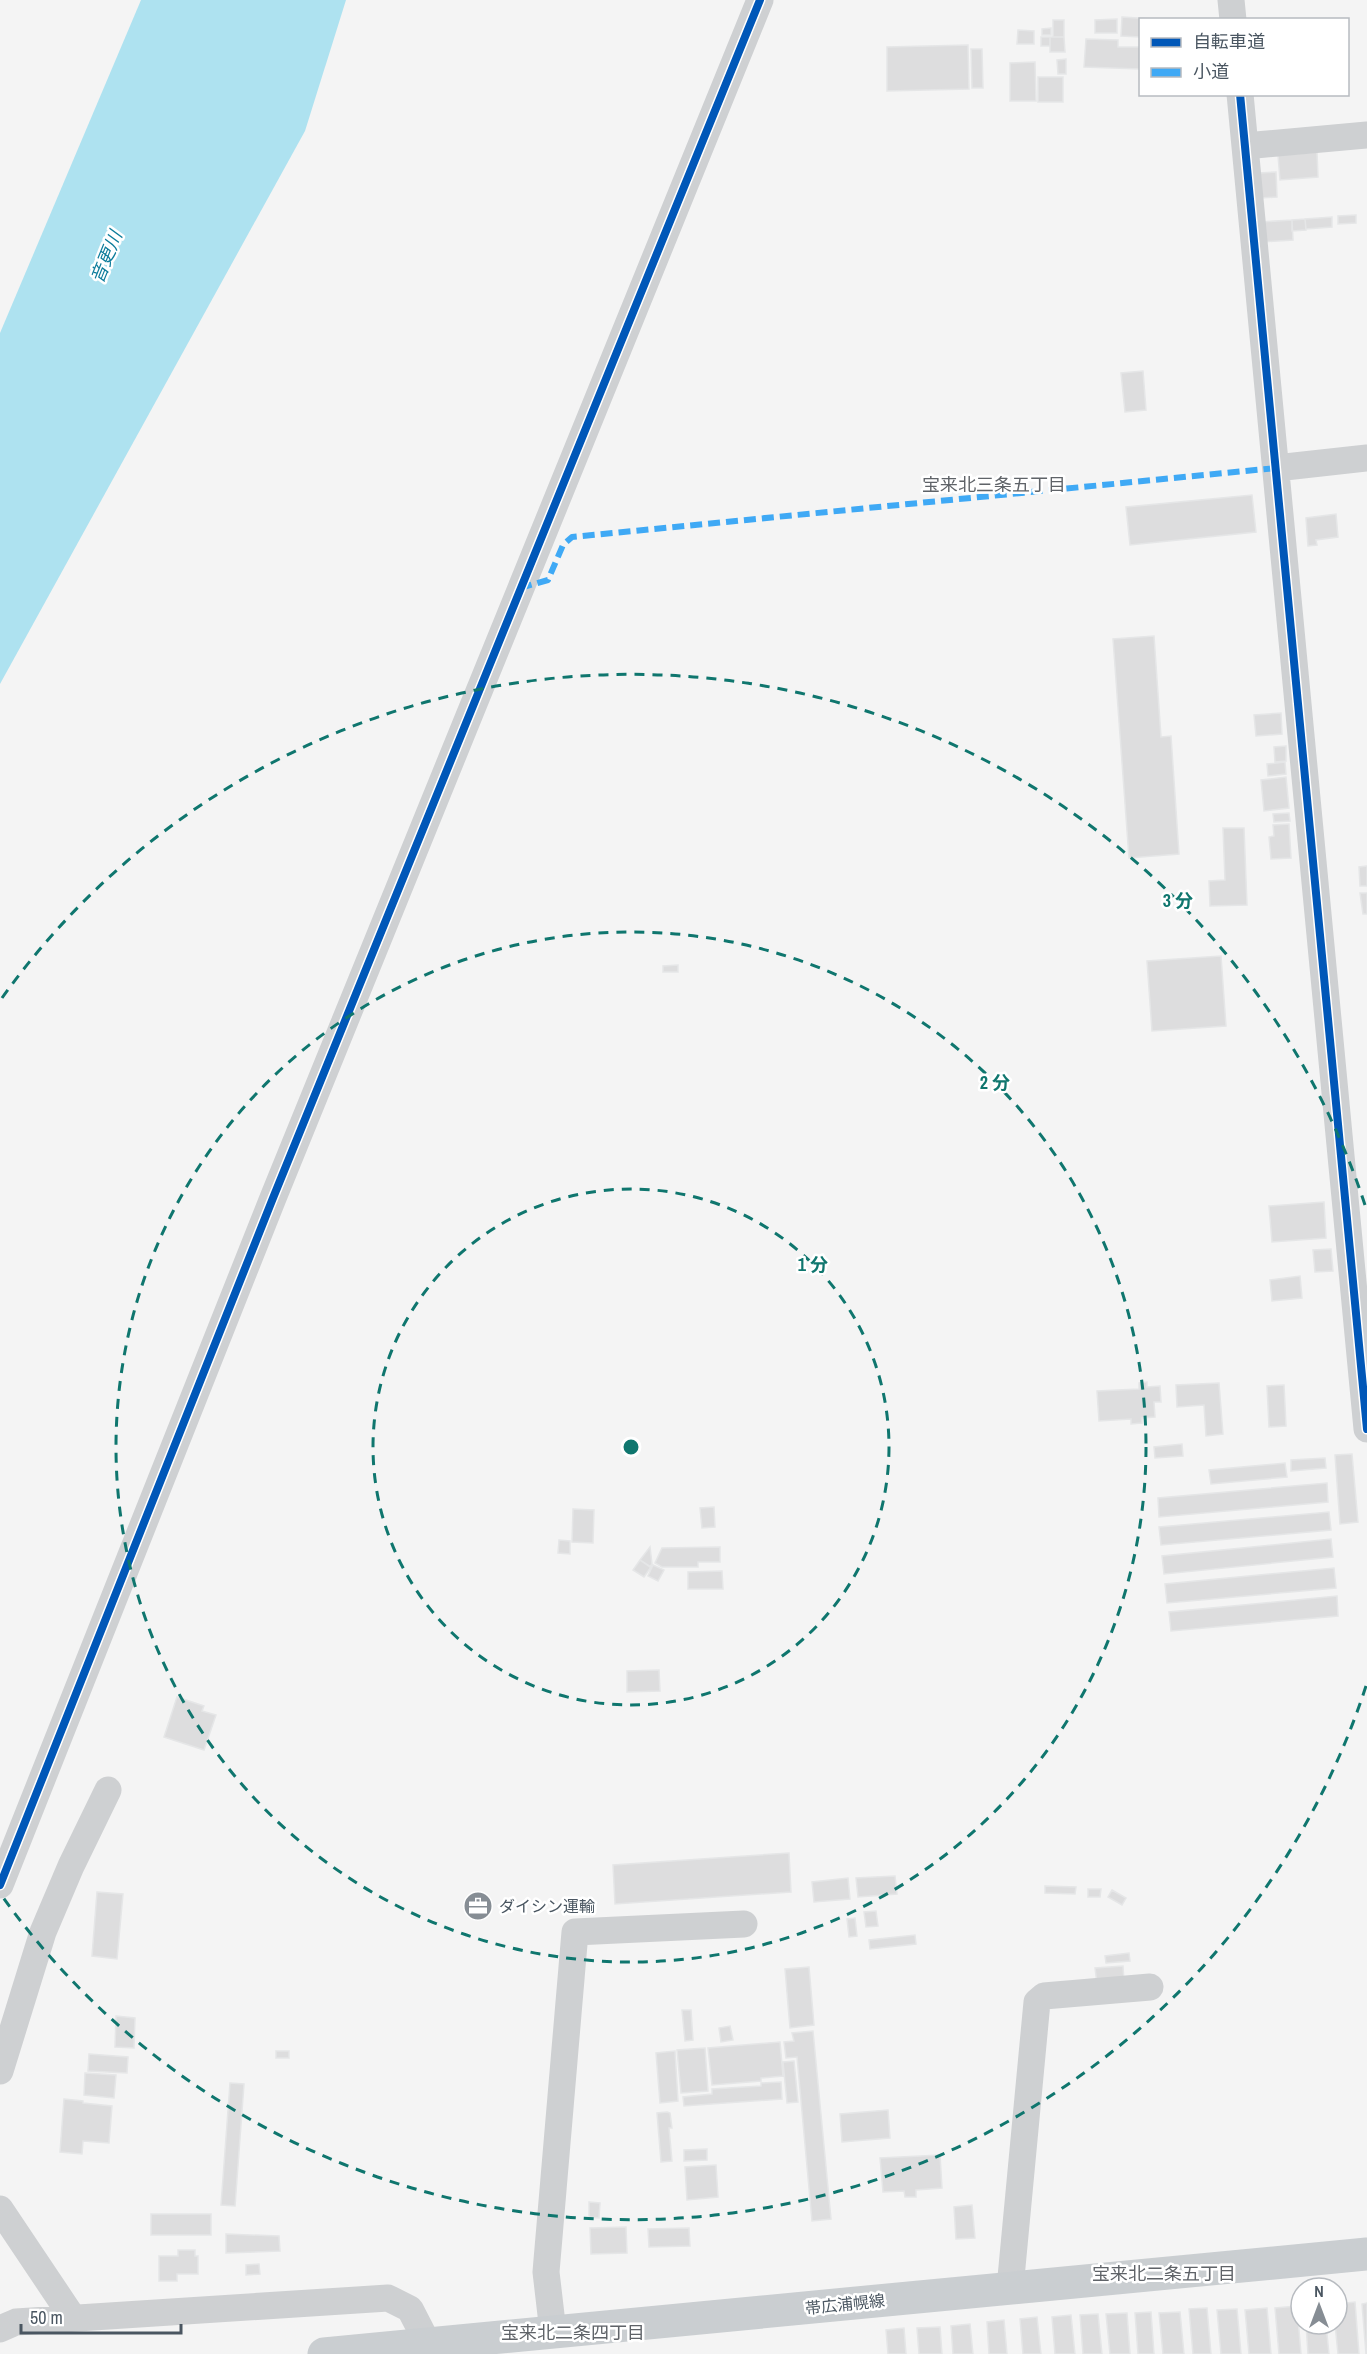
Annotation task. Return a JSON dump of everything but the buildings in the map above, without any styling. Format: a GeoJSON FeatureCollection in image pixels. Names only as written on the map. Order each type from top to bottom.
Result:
{"type":"FeatureCollection","features":[{"type":"Feature","properties":{"kind":"main road","name":"帯広浦幌線"},"geometry":{"type":"LineString","coordinates":[[324,2354],[426,2349],[553,2332],[1367,2254]]}},
{"type":"Feature","properties":{"kind":"street"},"geometry":{"type":"LineString","coordinates":[[0,1885],[273,1198],[760,0]]}},
{"type":"Feature","properties":{"kind":"street"},"geometry":{"type":"LineString","coordinates":[[1231,0],[1233,18]]}},
{"type":"Feature","properties":{"kind":"street"},"geometry":{"type":"LineString","coordinates":[[1240,96],[1367,1429]]}},
{"type":"Feature","properties":{"kind":"street"},"geometry":{"type":"LineString","coordinates":[[1245,146],[1367,135]]}},
{"type":"Feature","properties":{"kind":"street"},"geometry":{"type":"LineString","coordinates":[[1276,468],[1367,458]]}},
{"type":"Feature","properties":{"kind":"street"},"geometry":{"type":"LineString","coordinates":[[0,2071],[44,1932],[70,1866],[108,1790]]}},
{"type":"Feature","properties":{"kind":"street"},"geometry":{"type":"LineString","coordinates":[[553,2332],[546,2272],[575,1932],[744,1924]]}},
{"type":"Feature","properties":{"kind":"street"},"geometry":{"type":"LineString","coordinates":[[1010,2288],[1036,2002],[1044,1996],[1150,1988]]}},
{"type":"Feature","properties":{"kind":"street"},"geometry":{"type":"LineString","coordinates":[[0,2209],[73,2318]]}},
{"type":"Feature","properties":{"kind":"street"},"geometry":{"type":"LineString","coordinates":[[0,2329],[16,2322],[388,2298],[410,2309],[426,2349]]}},
{"type":"Feature","properties":{"kind":"water","name":"音更川"},"geometry":{"type":"Polygon","coordinates":[[[141,0],[346,0],[305,131],[0,684],[0,333],[141,0]]]}},
{"type":"Feature","properties":{"kind":"marked path"},"geometry":{"type":"LineString","coordinates":[[520,588],[548,580],[563,545],[572,537],[1276,468]]}},
{"type":"Feature","properties":{"kind":"cycle path"},"geometry":{"type":"LineString","coordinates":[[0,1885],[273,1198],[760,0]]}},
{"type":"Feature","properties":{"kind":"cycle path"},"geometry":{"type":"LineString","coordinates":[[1240,96],[1367,1429]]}},
{"type":"Feature","properties":{"kind":"place","name":"ダイシン運輸"},"geometry":{"type":"Point","coordinates":[478,1906]}},
{"type":"Feature","properties":{"kind":"district","name":"宝来北三条五丁目"},"geometry":{"type":"Point","coordinates":[994,484]}},
{"type":"Feature","properties":{"kind":"district","name":"宝来北二条五丁目"},"geometry":{"type":"Point","coordinates":[1164,2273]}},
{"type":"Feature","properties":{"kind":"district","name":"宝来北二条四丁目"},"geometry":{"type":"Point","coordinates":[573,2332]}}]}
